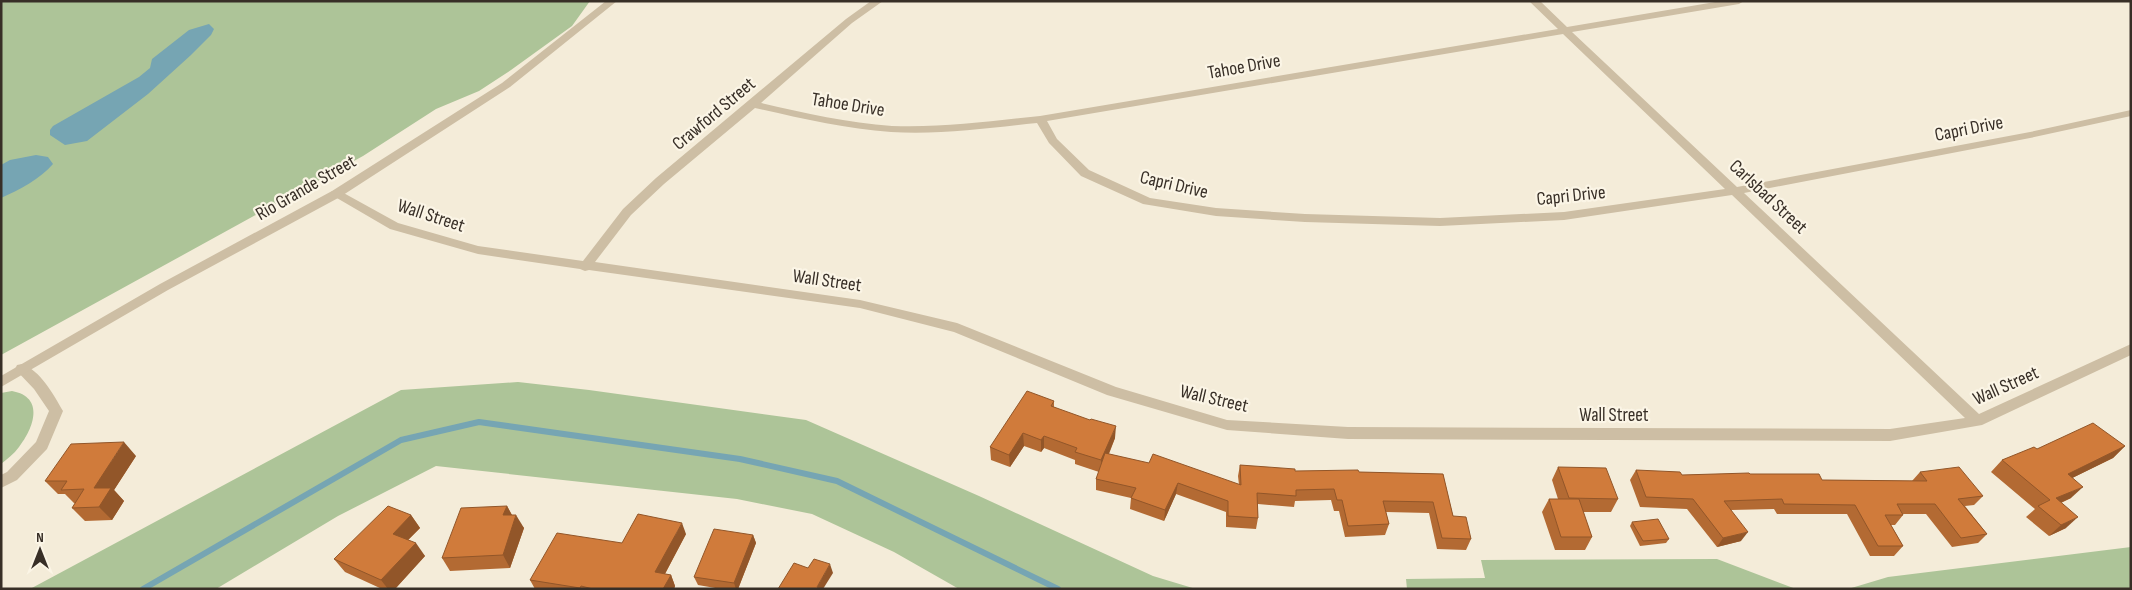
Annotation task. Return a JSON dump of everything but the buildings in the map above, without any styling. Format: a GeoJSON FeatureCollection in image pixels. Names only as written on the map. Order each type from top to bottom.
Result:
{"type":"FeatureCollection","features":[{"type":"Feature","properties":{"kind":"street","name":"Rio Grande Street"},"geometry":{"type":"LineString","coordinates":[[1,382],[164,287],[336,194],[506,85],[612,1]]}},
{"type":"Feature","properties":{"kind":"street","name":"Crawford Street"},"geometry":{"type":"LineString","coordinates":[[585,267],[628,212],[660,181],[849,21],[878,1]]}},
{"type":"Feature","properties":{"kind":"street","name":"Carlsbad Street"},"geometry":{"type":"LineString","coordinates":[[1534,1],[1977,421]]}},
{"type":"Feature","properties":{"kind":"street","name":"Tahoe Drive"},"geometry":{"type":"LineString","coordinates":[[753,104],[832,122],[892,129],[958,128],[1040,119],[1739,1]]}},
{"type":"Feature","properties":{"kind":"street","name":"Capri Drive"},"geometry":{"type":"LineString","coordinates":[[1040,119],[1054,142],[1085,173],[1146,201],[1216,212],[1305,218],[1440,222],[1564,216],[1735,191],[2021,137],[2131,114]]}},
{"type":"Feature","properties":{"kind":"street","name":"Wall Street"},"geometry":{"type":"LineString","coordinates":[[336,194],[394,226],[478,250],[585,267],[860,304],[957,328],[1112,391],[1227,425],[1348,433],[1890,435],[1977,421],[2131,349]]}},
{"type":"Feature","properties":{"kind":"street"},"geometry":{"type":"LineString","coordinates":[[1,482],[12,476],[42,445],[56,411],[39,385],[22,369]]}},
{"type":"Feature","properties":{"kind":"green space"},"geometry":{"type":"Polygon","coordinates":[[[1,1],[590,1],[572,26],[479,91],[436,109],[363,156],[1,355],[1,1]]]}},
{"type":"Feature","properties":{"kind":"green space"},"geometry":{"type":"Polygon","coordinates":[[[518,382],[806,420],[979,496],[1153,576],[1196,589],[959,589],[894,552],[812,514],[737,499],[436,466],[338,516],[216,589],[30,589],[401,390],[518,382]]]}},
{"type":"Feature","properties":{"kind":"green space"},"geometry":{"type":"Polygon","coordinates":[[[12,391],[22,394],[29,400],[33,406],[34,414],[29,431],[24,439],[15,452],[1,464],[1,393],[12,391]]]}},
{"type":"Feature","properties":{"kind":"green space"},"geometry":{"type":"Polygon","coordinates":[[[2131,547],[2131,589],[1848,589],[1888,577],[2131,547]]]}},
{"type":"Feature","properties":{"kind":"green space"},"geometry":{"type":"Polygon","coordinates":[[[1717,559],[1796,589],[1407,589],[1406,579],[1485,578],[1481,560],[1717,559]]]}},
{"type":"Feature","properties":{"kind":"water"},"geometry":{"type":"Polygon","coordinates":[[[209,24],[214,29],[211,35],[191,55],[148,94],[87,141],[65,145],[50,135],[50,130],[53,126],[139,77],[150,68],[152,59],[189,30],[209,24]]]}},
{"type":"Feature","properties":{"kind":"water"},"geometry":{"type":"Polygon","coordinates":[[[36,155],[48,157],[53,164],[29,184],[1,198],[1,165],[10,160],[36,155]]]}},
{"type":"Feature","properties":{"kind":"waterway"},"geometry":{"type":"LineString","coordinates":[[143,589],[401,440],[479,422],[740,459],[837,481],[1058,589]]}}]}
